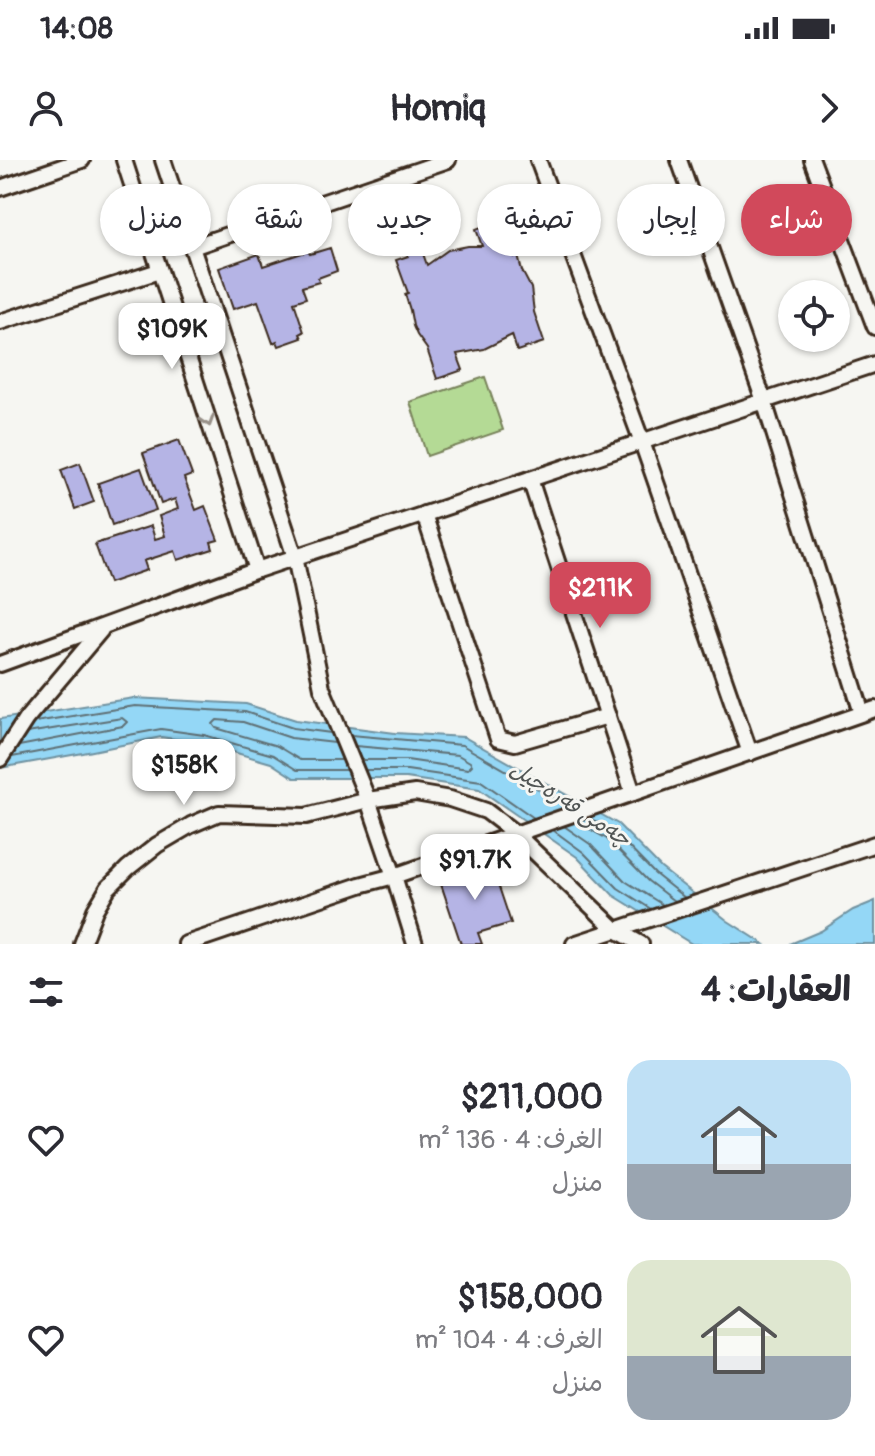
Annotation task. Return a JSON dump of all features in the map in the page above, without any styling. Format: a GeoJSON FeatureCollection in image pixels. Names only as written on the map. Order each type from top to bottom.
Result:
{"type":"FeatureCollection","features":[{"type":"Feature","properties":{"kind":"street"},"geometry":{"type":"LineString","coordinates":[[0,188],[82,160]]}},
{"type":"Feature","properties":{"kind":"street"},"geometry":{"type":"LineString","coordinates":[[124,160],[257,570]]}},
{"type":"Feature","properties":{"kind":"street"},"geometry":{"type":"LineString","coordinates":[[163,160],[171,184]]}},
{"type":"Feature","properties":{"kind":"street"},"geometry":{"type":"LineString","coordinates":[[211,241],[448,160]]}},
{"type":"Feature","properties":{"kind":"street"},"geometry":{"type":"LineString","coordinates":[[538,160],[642,442],[750,753]]}},
{"type":"Feature","properties":{"kind":"street"},"geometry":{"type":"LineString","coordinates":[[186,944],[394,876],[869,711],[679,160]]}},
{"type":"Feature","properties":{"kind":"street"},"geometry":{"type":"LineString","coordinates":[[812,160],[875,327]]}},
{"type":"Feature","properties":{"kind":"street"},"geometry":{"type":"LineString","coordinates":[[195,256],[295,557],[322,688],[368,800],[415,944]]}},
{"type":"Feature","properties":{"kind":"street"},"geometry":{"type":"LineString","coordinates":[[0,322],[159,271]]}},
{"type":"Feature","properties":{"kind":"street"},"geometry":{"type":"LineString","coordinates":[[0,664],[257,570],[875,364]]}},
{"type":"Feature","properties":{"kind":"street"},"geometry":{"type":"LineString","coordinates":[[530,479],[633,793]]}},
{"type":"Feature","properties":{"kind":"street"},"geometry":{"type":"LineString","coordinates":[[424,514],[498,739],[515,743],[608,716]]}},
{"type":"Feature","properties":{"kind":"street"},"geometry":{"type":"LineString","coordinates":[[0,759],[26,719],[104,627]]}},
{"type":"Feature","properties":{"kind":"street"},"geometry":{"type":"LineString","coordinates":[[82,944],[95,910],[108,888],[157,845],[191,825],[219,813],[306,816],[368,800],[415,793],[450,799],[486,811],[515,833],[616,930],[641,944]]}},
{"type":"Feature","properties":{"kind":"street"},"geometry":{"type":"LineString","coordinates":[[574,944],[875,844]]}},
{"type":"Feature","properties":{"kind":"green space"},"geometry":{"type":"Polygon","coordinates":[[[485,377],[503,430],[427,456],[410,402],[485,377]]]}},
{"type":"Feature","properties":{"kind":"water","name":"چەمی قەرەچیل"},"geometry":{"type":"Polygon","coordinates":[[[134,698],[246,704],[296,720],[395,733],[464,737],[618,824],[661,868],[728,921],[764,944],[692,944],[613,895],[577,857],[479,789],[406,778],[294,778],[271,763],[202,743],[161,737],[0,768],[0,719],[134,698]]]}},
{"type":"Feature","properties":{"kind":"water"},"geometry":{"type":"Polygon","coordinates":[[[875,901],[875,944],[790,944],[821,931],[853,910],[875,901]]]}},
{"type":"Feature","properties":{"kind":"building"},"geometry":{"type":"Polygon","coordinates":[[[477,246],[477,256],[518,256],[531,288],[534,312],[544,342],[517,351],[512,335],[484,349],[457,354],[463,370],[437,379],[427,349],[413,326],[405,294],[408,293],[396,260],[424,256],[427,265],[440,256],[461,256],[461,247],[477,246]]]}},
{"type":"Feature","properties":{"kind":"building"},"geometry":{"type":"Polygon","coordinates":[[[332,255],[337,271],[318,278],[319,282],[302,287],[306,298],[294,302],[304,332],[300,334],[302,338],[279,346],[277,341],[273,343],[258,301],[233,309],[219,268],[253,256],[260,256],[263,266],[293,256],[332,255]]]}},
{"type":"Feature","properties":{"kind":"building"},"geometry":{"type":"Polygon","coordinates":[[[179,440],[192,475],[184,478],[196,510],[205,506],[218,540],[211,542],[213,549],[178,560],[175,551],[144,561],[147,570],[109,583],[95,544],[151,526],[155,539],[165,536],[159,516],[178,509],[175,499],[161,504],[143,453],[179,440]]]}},
{"type":"Feature","properties":{"kind":"building"},"geometry":{"type":"Polygon","coordinates":[[[80,463],[94,502],[75,509],[61,470],[80,463]]]}},
{"type":"Feature","properties":{"kind":"building"},"geometry":{"type":"Polygon","coordinates":[[[141,468],[156,510],[112,525],[98,483],[141,468]]]}},
{"type":"Feature","properties":{"kind":"building"},"geometry":{"type":"Polygon","coordinates":[[[490,860],[511,923],[478,933],[482,944],[461,944],[439,878],[490,860]]]}}]}
